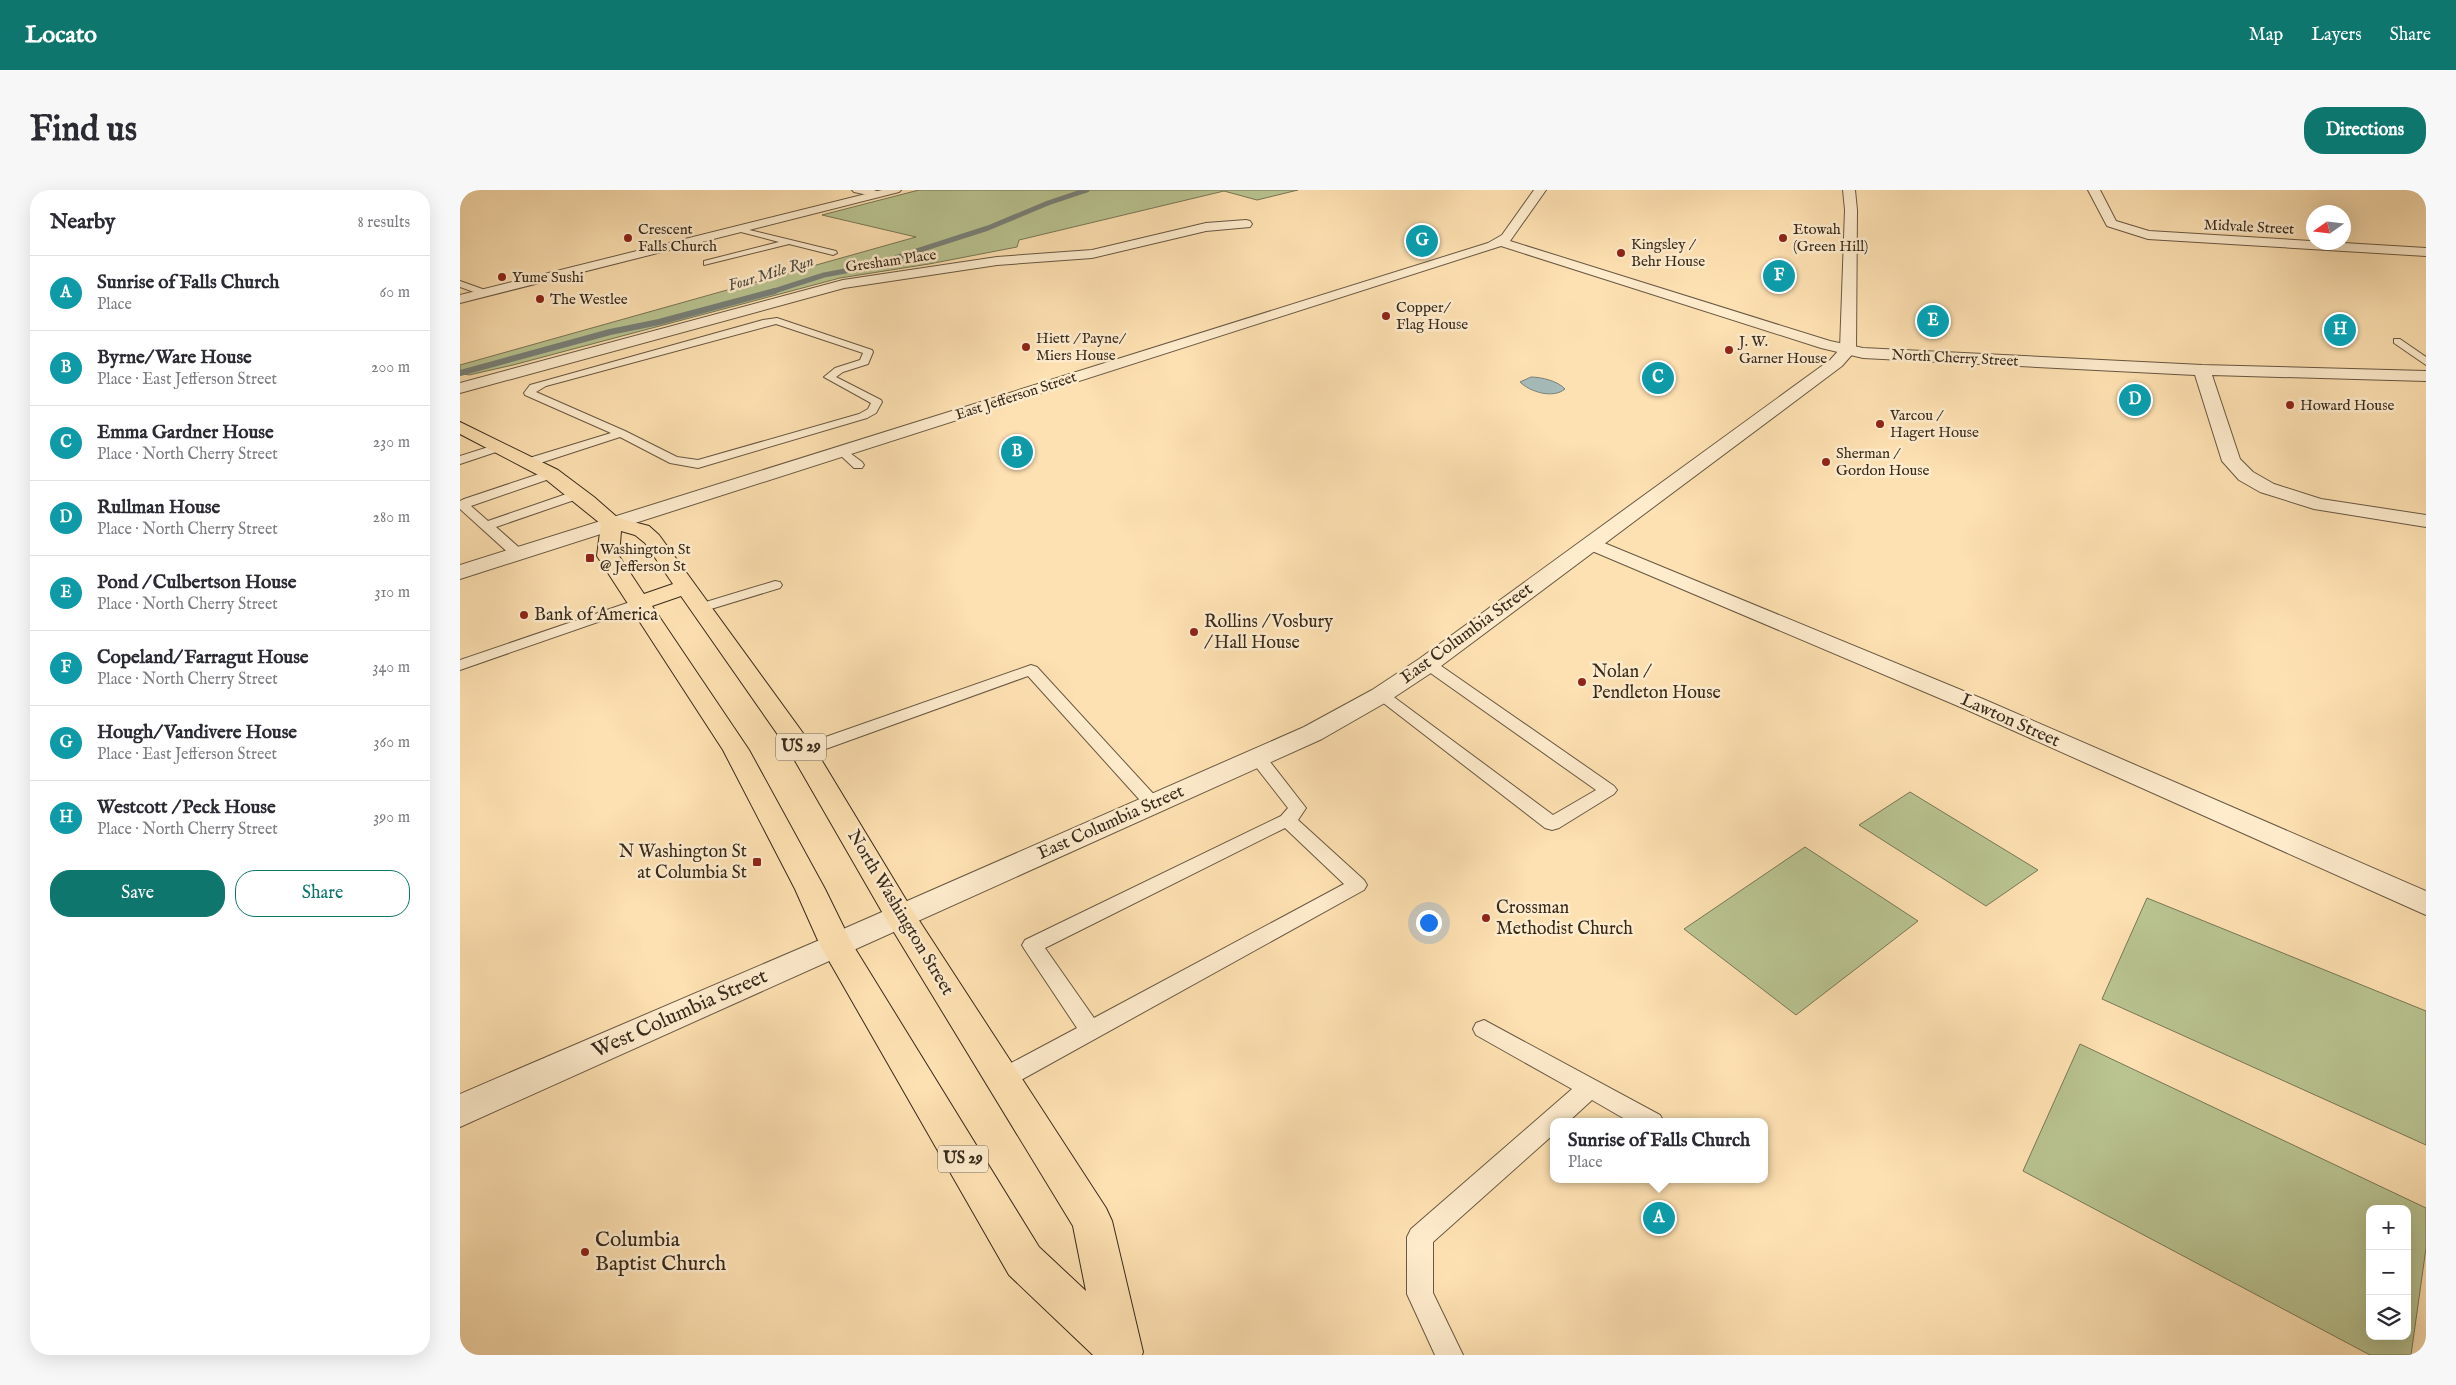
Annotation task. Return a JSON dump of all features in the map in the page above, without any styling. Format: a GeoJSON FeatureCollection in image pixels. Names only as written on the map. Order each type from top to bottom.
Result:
{"type":"FeatureCollection","features":[{"type":"Feature","properties":{"kind":"main road","name":"North Washington Street"},"geometry":{"type":"LineString","coordinates":[[460,427],[551,474],[578,494],[611,523],[642,530],[652,539],[803,751],[900,916],[1004,1078],[1092,1221],[1122,1352]]}},
{"type":"Feature","properties":{"kind":"main road","name":"North Washington Street"},"geometry":{"type":"LineString","coordinates":[[611,523],[608,556],[736,750],[810,889],[836,945],[1024,1261],[1122,1352]]}},
{"type":"Feature","properties":{"kind":"main road"},"geometry":{"type":"LineString","coordinates":[[639,603],[694,598]]}},
{"type":"Feature","properties":{"kind":"street"},"geometry":{"type":"LineString","coordinates":[[858,190],[877,194]]}},
{"type":"Feature","properties":{"kind":"street"},"geometry":{"type":"LineString","coordinates":[[460,299],[895,190]]}},
{"type":"Feature","properties":{"kind":"street"},"geometry":{"type":"LineString","coordinates":[[1500,242],[1506,238],[1540,190]]}},
{"type":"Feature","properties":{"kind":"street"},"geometry":{"type":"LineString","coordinates":[[1848,350],[1852,210],[1849,190]]}},
{"type":"Feature","properties":{"kind":"street","name":"Midvale Street"},"geometry":{"type":"LineString","coordinates":[[2094,190],[2111,223],[2148,235],[2426,252]]}},
{"type":"Feature","properties":{"kind":"street","name":"Gresham Place"},"geometry":{"type":"LineString","coordinates":[[460,388],[822,289],[860,281],[1007,260],[1092,254],[1206,227],[1246,224]]}},
{"type":"Feature","properties":{"kind":"street","name":"North Cherry Street"},"geometry":{"type":"LineString","coordinates":[[1500,242],[1819,343],[1848,350],[1890,355],[2202,370],[2426,376]]}},
{"type":"Feature","properties":{"kind":"street","name":"East Jefferson Street"},"geometry":{"type":"LineString","coordinates":[[460,572],[1500,242]]}},
{"type":"Feature","properties":{"kind":"street","name":"East Columbia Street"},"geometry":{"type":"LineString","coordinates":[[900,916],[1313,733],[1381,695],[1428,664],[1592,544],[1836,363],[1848,350]]}},
{"type":"Feature","properties":{"kind":"street"},"geometry":{"type":"LineString","coordinates":[[2202,370],[2231,461],[2248,478],[2274,491],[2316,503],[2426,522]]}},
{"type":"Feature","properties":{"kind":"street","name":"Lawton Street"},"geometry":{"type":"LineString","coordinates":[[1592,544],[1974,704],[2426,904]]}},
{"type":"Feature","properties":{"kind":"street","name":"West Columbia Street"},"geometry":{"type":"LineString","coordinates":[[460,1111],[900,916]]}},
{"type":"Feature","properties":{"kind":"lane"},"geometry":{"type":"LineString","coordinates":[[740,229],[832,253]]}},
{"type":"Feature","properties":{"kind":"lane"},"geometry":{"type":"LineString","coordinates":[[707,263],[788,242]]}},
{"type":"Feature","properties":{"kind":"lane"},"geometry":{"type":"LineString","coordinates":[[460,284],[484,293]]}},
{"type":"Feature","properties":{"kind":"lane"},"geometry":{"type":"LineString","coordinates":[[777,321],[864,349],[868,352],[864,362],[839,370],[829,378],[877,402],[872,411],[863,416],[698,464],[674,460],[621,433],[532,395],[530,391],[542,384],[761,322],[777,321]]}},
{"type":"Feature","properties":{"kind":"lane"},"geometry":{"type":"LineString","coordinates":[[670,331],[695,341]]}},
{"type":"Feature","properties":{"kind":"lane"},"geometry":{"type":"LineString","coordinates":[[2397,340],[2426,362]]}},
{"type":"Feature","properties":{"kind":"lane"},"geometry":{"type":"LineString","coordinates":[[530,462],[621,433]]}},
{"type":"Feature","properties":{"kind":"lane"},"geometry":{"type":"LineString","coordinates":[[460,460],[500,447]]}},
{"type":"Feature","properties":{"kind":"lane"},"geometry":{"type":"LineString","coordinates":[[842,451],[858,465]]}},
{"type":"Feature","properties":{"kind":"lane"},"geometry":{"type":"LineString","coordinates":[[518,554],[464,507],[465,504],[551,474]]}},
{"type":"Feature","properties":{"kind":"lane"},"geometry":{"type":"LineString","coordinates":[[486,526],[578,494]]}},
{"type":"Feature","properties":{"kind":"lane"},"geometry":{"type":"LineString","coordinates":[[694,598],[775,584]]}},
{"type":"Feature","properties":{"kind":"lane"},"geometry":{"type":"LineString","coordinates":[[460,665],[639,603]]}},
{"type":"Feature","properties":{"kind":"lane"},"geometry":{"type":"LineString","coordinates":[[1381,695],[1552,824],[1608,790],[1428,664]]}},
{"type":"Feature","properties":{"kind":"lane"},"geometry":{"type":"LineString","coordinates":[[803,751],[1030,670],[1153,804]]}},
{"type":"Feature","properties":{"kind":"lane"},"geometry":{"type":"LineString","coordinates":[[1090,1030],[1032,945],[1287,820],[1294,814],[1297,808],[1258,758]]}},
{"type":"Feature","properties":{"kind":"lane"},"geometry":{"type":"LineString","coordinates":[[1004,1078],[1357,885],[1287,820]]}},
{"type":"Feature","properties":{"kind":"lane"},"geometry":{"type":"LineString","coordinates":[[1484,1029],[1645,1118]]}},
{"type":"Feature","properties":{"kind":"lane"},"geometry":{"type":"LineString","coordinates":[[1556,1118],[1590,1088]]}},
{"type":"Feature","properties":{"kind":"lane"},"geometry":{"type":"LineString","coordinates":[[1449,1355],[1420,1294],[1420,1237],[1550,1123]]}},
{"type":"Feature","properties":{"kind":"green space"},"geometry":{"type":"Polygon","coordinates":[[[919,190],[1298,190],[1257,200],[1224,191],[1019,240],[1017,247],[929,264],[840,278],[513,365],[469,375],[460,373],[460,365],[916,237],[822,215],[919,190]]]}},
{"type":"Feature","properties":{"kind":"green space"},"geometry":{"type":"Polygon","coordinates":[[[1910,792],[2038,870],[1986,906],[1859,825],[1910,792]]]}},
{"type":"Feature","properties":{"kind":"green space"},"geometry":{"type":"Polygon","coordinates":[[[1805,847],[1918,921],[1796,1015],[1684,929],[1805,847]]]}},
{"type":"Feature","properties":{"kind":"green space"},"geometry":{"type":"Polygon","coordinates":[[[2147,898],[2426,1011],[2426,1145],[2102,999],[2147,898]]]}},
{"type":"Feature","properties":{"kind":"green space"},"geometry":{"type":"Polygon","coordinates":[[[2080,1044],[2426,1208],[2426,1248],[2411,1355],[2370,1355],[2023,1171],[2080,1044]]]}},
{"type":"Feature","properties":{"kind":"water"},"geometry":{"type":"Polygon","coordinates":[[[1531,377],[1549,380],[1565,389],[1554,394],[1548,394],[1530,389],[1520,382],[1531,377]]]}},
{"type":"Feature","properties":{"kind":"waterway","name":"Four Mile Run"},"geometry":{"type":"LineString","coordinates":[[771,292],[824,275],[867,267],[988,228],[1048,203],[1087,190]]}},
{"type":"Feature","properties":{"kind":"waterway","name":"Four Mile Run"},"geometry":{"type":"LineString","coordinates":[[460,373],[610,332],[659,322],[775,291]]}},
{"type":"Feature","properties":{"kind":"place","name":"Crescent Falls Church"},"geometry":{"type":"Point","coordinates":[628,238]}},
{"type":"Feature","properties":{"kind":"place","name":"Etowah (Green Hill)"},"geometry":{"type":"Point","coordinates":[1783,238]}},
{"type":"Feature","properties":{"kind":"place","name":"Hough/ Vandivere House"},"geometry":{"type":"Point","coordinates":[1422,241]}},
{"type":"Feature","properties":{"kind":"place","name":"Kingsley / Behr House"},"geometry":{"type":"Point","coordinates":[1621,253]}},
{"type":"Feature","properties":{"kind":"place","name":"Copeland/ Farragut House"},"geometry":{"type":"Point","coordinates":[1779,276]}},
{"type":"Feature","properties":{"kind":"place","name":"Yume Sushi"},"geometry":{"type":"Point","coordinates":[502,277]}},
{"type":"Feature","properties":{"kind":"place","name":"The Westlee"},"geometry":{"type":"Point","coordinates":[540,299]}},
{"type":"Feature","properties":{"kind":"place","name":"Copper/ Flag House"},"geometry":{"type":"Point","coordinates":[1386,316]}},
{"type":"Feature","properties":{"kind":"place","name":"Pond / Culbertson House"},"geometry":{"type":"Point","coordinates":[1933,321]}},
{"type":"Feature","properties":{"kind":"place","name":"Westcott / Peck House"},"geometry":{"type":"Point","coordinates":[2340,330]}},
{"type":"Feature","properties":{"kind":"place","name":"Hiett / Payne/ Miers House"},"geometry":{"type":"Point","coordinates":[1026,347]}},
{"type":"Feature","properties":{"kind":"place","name":"J. W. Garner House"},"geometry":{"type":"Point","coordinates":[1729,350]}},
{"type":"Feature","properties":{"kind":"place","name":"Emma Gardner House"},"geometry":{"type":"Point","coordinates":[1658,378]}},
{"type":"Feature","properties":{"kind":"place","name":"Rullman House"},"geometry":{"type":"Point","coordinates":[2135,400]}},
{"type":"Feature","properties":{"kind":"place","name":"Howard House"},"geometry":{"type":"Point","coordinates":[2290,405]}},
{"type":"Feature","properties":{"kind":"place","name":"Varcou / Hagert House"},"geometry":{"type":"Point","coordinates":[1880,424]}},
{"type":"Feature","properties":{"kind":"place","name":"Byrne/ Ware House"},"geometry":{"type":"Point","coordinates":[1017,452]}},
{"type":"Feature","properties":{"kind":"place","name":"Sherman / Gordon House"},"geometry":{"type":"Point","coordinates":[1826,462]}},
{"type":"Feature","properties":{"kind":"place","name":"Washington St @ Jefferson St"},"geometry":{"type":"Point","coordinates":[590,558]}},
{"type":"Feature","properties":{"kind":"place","name":"Bank of America"},"geometry":{"type":"Point","coordinates":[524,615]}},
{"type":"Feature","properties":{"kind":"place","name":"Rollins / Vosbury / Hall House"},"geometry":{"type":"Point","coordinates":[1194,632]}},
{"type":"Feature","properties":{"kind":"place","name":"Nolan / Pendleton House"},"geometry":{"type":"Point","coordinates":[1582,682]}},
{"type":"Feature","properties":{"kind":"place","name":"N Washington St at Columbia St"},"geometry":{"type":"Point","coordinates":[757,862]}},
{"type":"Feature","properties":{"kind":"place","name":"Crossman Methodist Church"},"geometry":{"type":"Point","coordinates":[1486,918]}},
{"type":"Feature","properties":{"kind":"place","name":"Sunrise of Falls Church"},"geometry":{"type":"Point","coordinates":[1659,1218]}},
{"type":"Feature","properties":{"kind":"place","name":"Columbia Baptist Church"},"geometry":{"type":"Point","coordinates":[585,1252]}}]}
